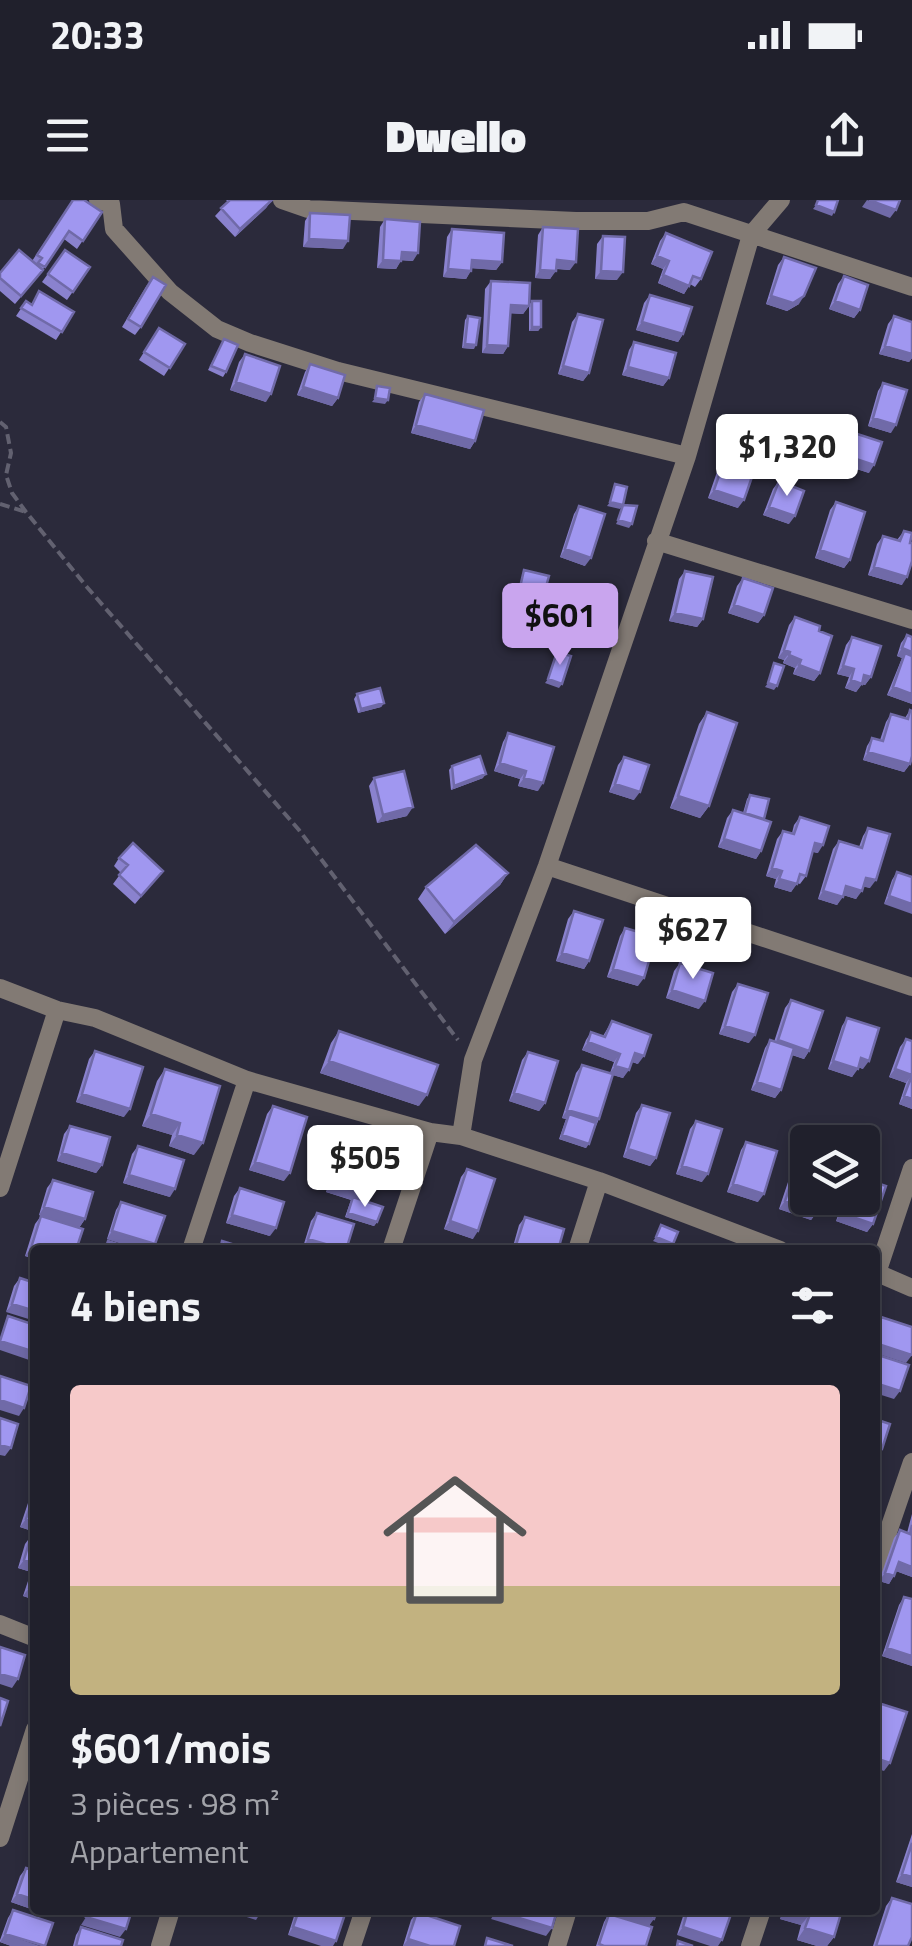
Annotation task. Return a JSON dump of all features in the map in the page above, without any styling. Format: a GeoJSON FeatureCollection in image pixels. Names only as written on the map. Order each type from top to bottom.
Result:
{"type":"FeatureCollection","features":[{"type":"Feature","properties":{"kind":"street"},"geometry":{"type":"LineString","coordinates":[[98,200],[111,204],[114,228],[170,292],[217,329],[250,344],[338,371],[687,456]]}},
{"type":"Feature","properties":{"kind":"street"},"geometry":{"type":"LineString","coordinates":[[282,200],[308,209],[448,208],[648,222],[684,212],[912,287]]}},
{"type":"Feature","properties":{"kind":"street"},"geometry":{"type":"LineString","coordinates":[[648,222],[650,200]]}},
{"type":"Feature","properties":{"kind":"street"},"geometry":{"type":"LineString","coordinates":[[462,1136],[473,1060],[547,866],[687,456],[751,235],[781,200]]}},
{"type":"Feature","properties":{"kind":"street"},"geometry":{"type":"LineString","coordinates":[[656,542],[912,620]]}},
{"type":"Feature","properties":{"kind":"street"},"geometry":{"type":"LineString","coordinates":[[547,866],[912,987]]}},
{"type":"Feature","properties":{"kind":"street"},"geometry":{"type":"LineString","coordinates":[[0,988],[58,1010],[95,1018],[246,1080],[430,1132],[462,1136],[767,1245]]}},
{"type":"Feature","properties":{"kind":"street"},"geometry":{"type":"LineString","coordinates":[[0,1188],[58,1010]]}},
{"type":"Feature","properties":{"kind":"street"},"geometry":{"type":"LineString","coordinates":[[193,1245],[246,1080]]}},
{"type":"Feature","properties":{"kind":"street"},"geometry":{"type":"LineString","coordinates":[[393,1245],[430,1132]]}},
{"type":"Feature","properties":{"kind":"street"},"geometry":{"type":"LineString","coordinates":[[880,1260],[912,1168]]}},
{"type":"Feature","properties":{"kind":"street"},"geometry":{"type":"LineString","coordinates":[[579,1245],[599,1182]]}},
{"type":"Feature","properties":{"kind":"street"},"geometry":{"type":"LineString","coordinates":[[880,1274],[912,1288]]}},
{"type":"Feature","properties":{"kind":"street"},"geometry":{"type":"LineString","coordinates":[[880,1555],[912,1462]]}},
{"type":"Feature","properties":{"kind":"street"},"geometry":{"type":"LineString","coordinates":[[0,1624],[30,1636]]}},
{"type":"Feature","properties":{"kind":"street"},"geometry":{"type":"LineString","coordinates":[[0,1838],[30,1745]]}},
{"type":"Feature","properties":{"kind":"street"},"geometry":{"type":"LineString","coordinates":[[162,1945],[170,1915]]}},
{"type":"Feature","properties":{"kind":"street"},"geometry":{"type":"LineString","coordinates":[[352,1946],[362,1915]]}},
{"type":"Feature","properties":{"kind":"street"},"geometry":{"type":"LineString","coordinates":[[557,1946],[566,1915]]}},
{"type":"Feature","properties":{"kind":"street"},"geometry":{"type":"LineString","coordinates":[[750,1946],[760,1915]]}},
{"type":"Feature","properties":{"kind":"path"},"geometry":{"type":"LineString","coordinates":[[0,422],[6,428],[11,454],[6,475],[26,512],[300,830],[473,1060]]}},
{"type":"Feature","properties":{"kind":"path"},"geometry":{"type":"LineString","coordinates":[[0,504],[26,512]]}},
{"type":"Feature","properties":{"kind":"building"},"geometry":{"type":"Polygon","coordinates":[[[73,200],[84,200],[102,212],[83,241],[69,231],[45,267],[38,263],[42,258],[37,255],[73,200]]]}},
{"type":"Feature","properties":{"kind":"building"},"geometry":{"type":"Polygon","coordinates":[[[230,200],[272,200],[240,229],[221,208],[230,200]]]}},
{"type":"Feature","properties":{"kind":"building"},"geometry":{"type":"Polygon","coordinates":[[[818,200],[838,200],[834,212],[816,205],[818,200]]]}},
{"type":"Feature","properties":{"kind":"building"},"geometry":{"type":"Polygon","coordinates":[[[869,200],[900,200],[896,210],[869,200]]]}},
{"type":"Feature","properties":{"kind":"building"},"geometry":{"type":"Polygon","coordinates":[[[310,213],[350,215],[348,241],[309,239],[310,213]]]}},
{"type":"Feature","properties":{"kind":"building"},"geometry":{"type":"Polygon","coordinates":[[[385,219],[420,222],[418,253],[402,252],[401,261],[383,260],[385,219]]]}},
{"type":"Feature","properties":{"kind":"building"},"geometry":{"type":"Polygon","coordinates":[[[543,227],[578,229],[576,262],[557,260],[556,271],[540,270],[543,227]]]}},
{"type":"Feature","properties":{"kind":"building"},"geometry":{"type":"Polygon","coordinates":[[[452,229],[504,233],[502,262],[472,260],[471,271],[448,269],[452,229]]]}},
{"type":"Feature","properties":{"kind":"building"},"geometry":{"type":"Polygon","coordinates":[[[666,233],[712,252],[701,279],[693,276],[689,286],[663,275],[669,261],[657,256],[666,233]]]}},
{"type":"Feature","properties":{"kind":"building"},"geometry":{"type":"Polygon","coordinates":[[[603,236],[625,237],[623,272],[601,271],[603,236]]]}},
{"type":"Feature","properties":{"kind":"building"},"geometry":{"type":"Polygon","coordinates":[[[19,250],[43,270],[21,296],[0,278],[19,250]]]}},
{"type":"Feature","properties":{"kind":"building"},"geometry":{"type":"Polygon","coordinates":[[[65,250],[90,267],[73,292],[48,274],[65,250]]]}},
{"type":"Feature","properties":{"kind":"building"},"geometry":{"type":"Polygon","coordinates":[[[784,257],[816,268],[804,296],[793,303],[771,296],[784,257]]]}},
{"type":"Feature","properties":{"kind":"building"},"geometry":{"type":"Polygon","coordinates":[[[844,276],[868,285],[860,310],[835,301],[844,276]]]}},
{"type":"Feature","properties":{"kind":"building"},"geometry":{"type":"Polygon","coordinates":[[[153,277],[166,285],[141,327],[128,319],[153,277]]]}},
{"type":"Feature","properties":{"kind":"building"},"geometry":{"type":"Polygon","coordinates":[[[491,281],[530,283],[529,306],[511,305],[508,346],[487,345],[491,281]]]}},
{"type":"Feature","properties":{"kind":"building"},"geometry":{"type":"Polygon","coordinates":[[[39,291],[74,312],[62,332],[21,308],[26,301],[32,305],[39,291]]]}},
{"type":"Feature","properties":{"kind":"building"},"geometry":{"type":"Polygon","coordinates":[[[650,295],[692,307],[683,334],[642,322],[650,295]]]}},
{"type":"Feature","properties":{"kind":"building"},"geometry":{"type":"Polygon","coordinates":[[[532,301],[541,301],[541,327],[532,327],[532,301]]]}},
{"type":"Feature","properties":{"kind":"building"},"geometry":{"type":"Polygon","coordinates":[[[578,314],[603,320],[589,373],[563,366],[578,314]]]}},
{"type":"Feature","properties":{"kind":"building"},"geometry":{"type":"Polygon","coordinates":[[[468,316],[480,318],[476,345],[465,344],[468,316]]]}},
{"type":"Feature","properties":{"kind":"building"},"geometry":{"type":"Polygon","coordinates":[[[894,316],[912,322],[912,354],[885,346],[894,316]]]}},
{"type":"Feature","properties":{"kind":"building"},"geometry":{"type":"Polygon","coordinates":[[[159,328],[185,344],[170,368],[144,352],[159,328]]]}},
{"type":"Feature","properties":{"kind":"building"},"geometry":{"type":"Polygon","coordinates":[[[224,339],[238,345],[226,372],[211,366],[224,339]]]}},
{"type":"Feature","properties":{"kind":"building"},"geometry":{"type":"Polygon","coordinates":[[[634,342],[676,353],[669,378],[628,367],[634,342]]]}},
{"type":"Feature","properties":{"kind":"building"},"geometry":{"type":"Polygon","coordinates":[[[245,354],[280,366],[271,394],[236,382],[245,354]]]}},
{"type":"Feature","properties":{"kind":"building"},"geometry":{"type":"Polygon","coordinates":[[[310,364],[345,375],[338,398],[303,387],[310,364]]]}},
{"type":"Feature","properties":{"kind":"building"},"geometry":{"type":"Polygon","coordinates":[[[883,383],[907,390],[896,425],[873,418],[883,383]]]}},
{"type":"Feature","properties":{"kind":"building"},"geometry":{"type":"Polygon","coordinates":[[[377,386],[390,388],[388,400],[375,398],[377,386]]]}},
{"type":"Feature","properties":{"kind":"building"},"geometry":{"type":"Polygon","coordinates":[[[425,394],[484,410],[475,441],[416,425],[425,394]]]}},
{"type":"Feature","properties":{"kind":"building"},"geometry":{"type":"Polygon","coordinates":[[[848,431],[882,442],[874,465],[841,454],[848,431]]]}},
{"type":"Feature","properties":{"kind":"building"},"geometry":{"type":"Polygon","coordinates":[[[723,464],[753,474],[744,500],[714,490],[723,464]]]}},
{"type":"Feature","properties":{"kind":"building"},"geometry":{"type":"Polygon","coordinates":[[[779,481],[804,491],[795,516],[769,507],[779,481]]]}},
{"type":"Feature","properties":{"kind":"building"},"geometry":{"type":"Polygon","coordinates":[[[615,484],[627,487],[623,505],[610,502],[615,484]]]}},
{"type":"Feature","properties":{"kind":"building"},"geometry":{"type":"Polygon","coordinates":[[[836,502],[865,512],[850,560],[820,550],[836,502]]]}},
{"type":"Feature","properties":{"kind":"building"},"geometry":{"type":"Polygon","coordinates":[[[623,505],[637,506],[632,524],[618,520],[623,505]]]}},
{"type":"Feature","properties":{"kind":"building"},"geometry":{"type":"Polygon","coordinates":[[[579,506],[605,514],[591,558],[565,549],[579,506]]]}},
{"type":"Feature","properties":{"kind":"building"},"geometry":{"type":"Polygon","coordinates":[[[904,531],[912,533],[912,561],[907,577],[874,567],[883,536],[900,541],[904,531]]]}},
{"type":"Feature","properties":{"kind":"building"},"geometry":{"type":"Polygon","coordinates":[[[524,570],[549,576],[545,590],[521,583],[524,570]]]}},
{"type":"Feature","properties":{"kind":"building"},"geometry":{"type":"Polygon","coordinates":[[[685,571],[713,577],[703,619],[675,613],[685,571]]]}},
{"type":"Feature","properties":{"kind":"building"},"geometry":{"type":"Polygon","coordinates":[[[743,578],[773,588],[764,615],[734,605],[743,578]]]}},
{"type":"Feature","properties":{"kind":"building"},"geometry":{"type":"Polygon","coordinates":[[[577,590],[602,597],[599,610],[588,607],[586,618],[570,613],[577,590]]]}},
{"type":"Feature","properties":{"kind":"building"},"geometry":{"type":"Polygon","coordinates":[[[795,617],[820,626],[819,631],[832,636],[820,673],[799,665],[801,660],[784,650],[795,617]]]}},
{"type":"Feature","properties":{"kind":"building"},"geometry":{"type":"Polygon","coordinates":[[[907,635],[912,637],[912,652],[902,648],[907,635]]]}},
{"type":"Feature","properties":{"kind":"building"},"geometry":{"type":"Polygon","coordinates":[[[852,637],[881,646],[871,677],[864,675],[862,684],[851,680],[854,669],[843,666],[852,637]]]}},
{"type":"Feature","properties":{"kind":"building"},"geometry":{"type":"Polygon","coordinates":[[[557,652],[571,656],[562,684],[548,679],[557,652]]]}},
{"type":"Feature","properties":{"kind":"building"},"geometry":{"type":"Polygon","coordinates":[[[905,653],[912,656],[912,694],[893,687],[905,653]]]}},
{"type":"Feature","properties":{"kind":"building"},"geometry":{"type":"Polygon","coordinates":[[[774,663],[784,666],[777,686],[768,683],[774,663]]]}},
{"type":"Feature","properties":{"kind":"building"},"geometry":{"type":"Polygon","coordinates":[[[380,688],[384,703],[361,709],[357,694],[380,688]]]}},
{"type":"Feature","properties":{"kind":"building"},"geometry":{"type":"Polygon","coordinates":[[[910,710],[910,764],[868,752],[872,738],[883,741],[891,714],[908,719],[910,710]]]}},
{"type":"Feature","properties":{"kind":"building"},"geometry":{"type":"Polygon","coordinates":[[[707,712],[737,723],[709,806],[678,796],[707,712]]]}},
{"type":"Feature","properties":{"kind":"building"},"geometry":{"type":"Polygon","coordinates":[[[508,733],[554,747],[543,783],[524,778],[526,771],[500,763],[508,733]]]}},
{"type":"Feature","properties":{"kind":"building"},"geometry":{"type":"Polygon","coordinates":[[[480,756],[486,774],[454,786],[452,766],[480,756]]]}},
{"type":"Feature","properties":{"kind":"building"},"geometry":{"type":"Polygon","coordinates":[[[624,757],[649,765],[640,792],[615,784],[624,757]]]}},
{"type":"Feature","properties":{"kind":"building"},"geometry":{"type":"Polygon","coordinates":[[[404,771],[413,807],[383,815],[374,778],[404,771]]]}},
{"type":"Feature","properties":{"kind":"building"},"geometry":{"type":"Polygon","coordinates":[[[750,795],[769,799],[764,819],[745,813],[750,795]]]}},
{"type":"Feature","properties":{"kind":"building"},"geometry":{"type":"Polygon","coordinates":[[[733,810],[771,822],[761,851],[724,839],[733,810]]]}},
{"type":"Feature","properties":{"kind":"building"},"geometry":{"type":"Polygon","coordinates":[[[800,817],[829,826],[823,845],[815,843],[806,876],[800,874],[797,884],[779,879],[782,871],[772,868],[783,831],[794,834],[800,817]]]}},
{"type":"Feature","properties":{"kind":"building"},"geometry":{"type":"Polygon","coordinates":[[[868,828],[890,834],[876,880],[866,878],[862,891],[846,886],[843,897],[823,891],[839,841],[862,848],[868,828]]]}},
{"type":"Feature","properties":{"kind":"building"},"geometry":{"type":"Polygon","coordinates":[[[133,843],[163,871],[141,896],[119,875],[128,865],[119,858],[133,843]]]}},
{"type":"Feature","properties":{"kind":"building"},"geometry":{"type":"Polygon","coordinates":[[[476,845],[508,873],[454,922],[426,887],[476,845]]]}},
{"type":"Feature","properties":{"kind":"building"},"geometry":{"type":"Polygon","coordinates":[[[897,872],[912,877],[912,904],[889,896],[897,872]]]}},
{"type":"Feature","properties":{"kind":"building"},"geometry":{"type":"Polygon","coordinates":[[[574,911],[603,920],[589,961],[562,953],[574,911]]]}},
{"type":"Feature","properties":{"kind":"building"},"geometry":{"type":"Polygon","coordinates":[[[625,928],[656,937],[644,978],[613,969],[625,928]]]}},
{"type":"Feature","properties":{"kind":"building"},"geometry":{"type":"Polygon","coordinates":[[[680,963],[713,973],[705,1001],[672,990],[680,963]]]}},
{"type":"Feature","properties":{"kind":"building"},"geometry":{"type":"Polygon","coordinates":[[[738,984],[768,993],[755,1035],[725,1026],[738,984]]]}},
{"type":"Feature","properties":{"kind":"building"},"geometry":{"type":"Polygon","coordinates":[[[791,1000],[823,1011],[809,1051],[778,1040],[791,1000]]]}},
{"type":"Feature","properties":{"kind":"building"},"geometry":{"type":"Polygon","coordinates":[[[847,1018],[879,1028],[869,1061],[861,1058],[858,1069],[833,1061],[847,1018]]]}},
{"type":"Feature","properties":{"kind":"building"},"geometry":{"type":"Polygon","coordinates":[[[612,1021],[651,1035],[644,1056],[635,1053],[629,1070],[615,1066],[620,1054],[588,1042],[591,1032],[605,1037],[612,1021]]]}},
{"type":"Feature","properties":{"kind":"building"},"geometry":{"type":"Polygon","coordinates":[[[339,1031],[438,1065],[427,1095],[329,1061],[339,1031]]]}},
{"type":"Feature","properties":{"kind":"building"},"geometry":{"type":"Polygon","coordinates":[[[906,1039],[912,1041],[912,1075],[895,1069],[906,1039]]]}},
{"type":"Feature","properties":{"kind":"building"},"geometry":{"type":"Polygon","coordinates":[[[770,1040],[794,1048],[781,1090],[757,1082],[770,1040]]]}},
{"type":"Feature","properties":{"kind":"building"},"geometry":{"type":"Polygon","coordinates":[[[95,1051],[143,1067],[130,1109],[82,1094],[95,1051]]]}},
{"type":"Feature","properties":{"kind":"building"},"geometry":{"type":"Polygon","coordinates":[[[528,1052],[558,1061],[545,1103],[514,1093],[528,1052]]]}},
{"type":"Feature","properties":{"kind":"building"},"geometry":{"type":"Polygon","coordinates":[[[582,1065],[613,1074],[599,1119],[567,1110],[582,1065]]]}},
{"type":"Feature","properties":{"kind":"building"},"geometry":{"type":"Polygon","coordinates":[[[165,1069],[220,1086],[203,1143],[177,1135],[180,1123],[151,1114],[165,1069]]]}},
{"type":"Feature","properties":{"kind":"building"},"geometry":{"type":"Polygon","coordinates":[[[912,1075],[912,1099],[904,1096],[912,1075]]]}},
{"type":"Feature","properties":{"kind":"building"},"geometry":{"type":"Polygon","coordinates":[[[642,1105],[670,1113],[656,1158],[628,1149],[642,1105]]]}},
{"type":"Feature","properties":{"kind":"building"},"geometry":{"type":"Polygon","coordinates":[[[273,1106],[307,1117],[290,1173],[255,1162],[273,1106]]]}},
{"type":"Feature","properties":{"kind":"building"},"geometry":{"type":"Polygon","coordinates":[[[569,1114],[596,1123],[589,1144],[562,1135],[569,1114]]]}},
{"type":"Feature","properties":{"kind":"building"},"geometry":{"type":"Polygon","coordinates":[[[696,1121],[722,1129],[708,1174],[682,1166],[696,1121]]]}},
{"type":"Feature","properties":{"kind":"building"},"geometry":{"type":"Polygon","coordinates":[[[70,1126],[110,1137],[102,1165],[62,1153],[70,1126]]]}},
{"type":"Feature","properties":{"kind":"building"},"geometry":{"type":"Polygon","coordinates":[[[349,1131],[387,1144],[371,1196],[332,1184],[349,1131]]]}},
{"type":"Feature","properties":{"kind":"building"},"geometry":{"type":"Polygon","coordinates":[[[746,1142],[777,1151],[764,1194],[733,1184],[746,1142]]]}},
{"type":"Feature","properties":{"kind":"building"},"geometry":{"type":"Polygon","coordinates":[[[138,1146],[184,1160],[175,1189],[129,1175],[138,1146]]]}},
{"type":"Feature","properties":{"kind":"building"},"geometry":{"type":"Polygon","coordinates":[[[467,1169],[495,1179],[478,1231],[450,1221],[467,1169]]]}},
{"type":"Feature","properties":{"kind":"building"},"geometry":{"type":"Polygon","coordinates":[[[53,1180],[93,1192],[85,1219],[44,1207],[53,1180]]]}},
{"type":"Feature","properties":{"kind":"building"},"geometry":{"type":"Polygon","coordinates":[[[240,1188],[284,1202],[276,1228],[232,1215],[240,1188]]]}},
{"type":"Feature","properties":{"kind":"building"},"geometry":{"type":"Polygon","coordinates":[[[353,1197],[383,1207],[377,1222],[348,1213],[353,1197]]]}},
{"type":"Feature","properties":{"kind":"building"},"geometry":{"type":"Polygon","coordinates":[[[121,1202],[165,1216],[155,1244],[112,1231],[121,1202]]]}},
{"type":"Feature","properties":{"kind":"building"},"geometry":{"type":"Polygon","coordinates":[[[317,1213],[354,1224],[348,1245],[308,1239],[317,1213]]]}},
{"type":"Feature","properties":{"kind":"building"},"geometry":{"type":"Polygon","coordinates":[[[847,1215],[876,1215],[873,1224],[847,1215]]]}},
{"type":"Feature","properties":{"kind":"building"},"geometry":{"type":"Polygon","coordinates":[[[41,1216],[83,1229],[78,1245],[32,1245],[41,1216]]]}},
{"type":"Feature","properties":{"kind":"building"},"geometry":{"type":"Polygon","coordinates":[[[525,1217],[564,1229],[559,1245],[516,1245],[525,1217]]]}},
{"type":"Feature","properties":{"kind":"building"},"geometry":{"type":"Polygon","coordinates":[[[661,1225],[678,1232],[673,1244],[656,1237],[661,1225]]]}},
{"type":"Feature","properties":{"kind":"building"},"geometry":{"type":"Polygon","coordinates":[[[20,1278],[30,1281],[30,1309],[12,1304],[20,1278]]]}},
{"type":"Feature","properties":{"kind":"building"},"geometry":{"type":"Polygon","coordinates":[[[8,1316],[30,1323],[30,1350],[0,1341],[8,1316]]]}},
{"type":"Feature","properties":{"kind":"building"},"geometry":{"type":"Polygon","coordinates":[[[880,1320],[912,1327],[912,1355],[880,1345],[880,1320]]]}},
{"type":"Feature","properties":{"kind":"building"},"geometry":{"type":"Polygon","coordinates":[[[880,1356],[909,1365],[900,1391],[880,1385],[880,1356]]]}},
{"type":"Feature","properties":{"kind":"building"},"geometry":{"type":"Polygon","coordinates":[[[0,1376],[30,1386],[24,1408],[0,1400],[0,1376]]]}},
{"type":"Feature","properties":{"kind":"building"},"geometry":{"type":"Polygon","coordinates":[[[0,1418],[18,1424],[11,1448],[0,1445],[0,1418]]]}},
{"type":"Feature","properties":{"kind":"building"},"geometry":{"type":"Polygon","coordinates":[[[880,1421],[890,1424],[880,1448],[880,1421]]]}},
{"type":"Feature","properties":{"kind":"building"},"geometry":{"type":"Polygon","coordinates":[[[912,1525],[912,1567],[899,1562],[894,1576],[885,1573],[900,1530],[910,1534],[912,1525]]]}},
{"type":"Feature","properties":{"kind":"building"},"geometry":{"type":"Polygon","coordinates":[[[30,1539],[30,1562],[24,1560],[30,1539]]]}},
{"type":"Feature","properties":{"kind":"building"},"geometry":{"type":"Polygon","coordinates":[[[904,1597],[912,1599],[912,1656],[887,1648],[904,1597]]]}},
{"type":"Feature","properties":{"kind":"building"},"geometry":{"type":"Polygon","coordinates":[[[0,1647],[25,1655],[18,1679],[0,1674],[0,1647]]]}},
{"type":"Feature","properties":{"kind":"building"},"geometry":{"type":"Polygon","coordinates":[[[0,1698],[8,1701],[0,1726],[0,1698]]]}},
{"type":"Feature","properties":{"kind":"building"},"geometry":{"type":"Polygon","coordinates":[[[880,1704],[907,1712],[890,1763],[880,1760],[880,1704]]]}},
{"type":"Feature","properties":{"kind":"building"},"geometry":{"type":"Polygon","coordinates":[[[912,1843],[912,1877],[902,1874],[912,1843]]]}},
{"type":"Feature","properties":{"kind":"building"},"geometry":{"type":"Polygon","coordinates":[[[26,1868],[30,1869],[30,1898],[17,1894],[26,1868]]]}},
{"type":"Feature","properties":{"kind":"building"},"geometry":{"type":"Polygon","coordinates":[[[892,1898],[912,1904],[912,1937],[908,1946],[876,1946],[892,1898]]]}},
{"type":"Feature","properties":{"kind":"building"},"geometry":{"type":"Polygon","coordinates":[[[13,1910],[53,1923],[45,1946],[5,1934],[13,1910]]]}},
{"type":"Feature","properties":{"kind":"building"},"geometry":{"type":"Polygon","coordinates":[[[87,1915],[130,1915],[126,1929],[87,1915]]]}},
{"type":"Feature","properties":{"kind":"building"},"geometry":{"type":"Polygon","coordinates":[[[297,1915],[345,1915],[336,1941],[293,1927],[297,1915]]]}},
{"type":"Feature","properties":{"kind":"building"},"geometry":{"type":"Polygon","coordinates":[[[416,1915],[460,1926],[454,1946],[430,1946],[408,1939],[416,1915]]]}},
{"type":"Feature","properties":{"kind":"building"},"geometry":{"type":"Polygon","coordinates":[[[509,1915],[556,1915],[552,1928],[509,1915]]]}},
{"type":"Feature","properties":{"kind":"building"},"geometry":{"type":"Polygon","coordinates":[[[609,1915],[652,1927],[646,1946],[599,1944],[609,1915]]]}},
{"type":"Feature","properties":{"kind":"building"},"geometry":{"type":"Polygon","coordinates":[[[687,1915],[731,1915],[722,1940],[683,1927],[687,1915]]]}},
{"type":"Feature","properties":{"kind":"building"},"geometry":{"type":"Polygon","coordinates":[[[810,1915],[841,1915],[834,1937],[805,1928],[810,1915]]]}},
{"type":"Feature","properties":{"kind":"building"},"geometry":{"type":"Polygon","coordinates":[[[81,1927],[123,1940],[121,1946],[76,1946],[81,1927]]]}},
{"type":"Feature","properties":{"kind":"building"},"geometry":{"type":"Polygon","coordinates":[[[487,1938],[513,1946],[485,1946],[487,1938]]]}}]}
